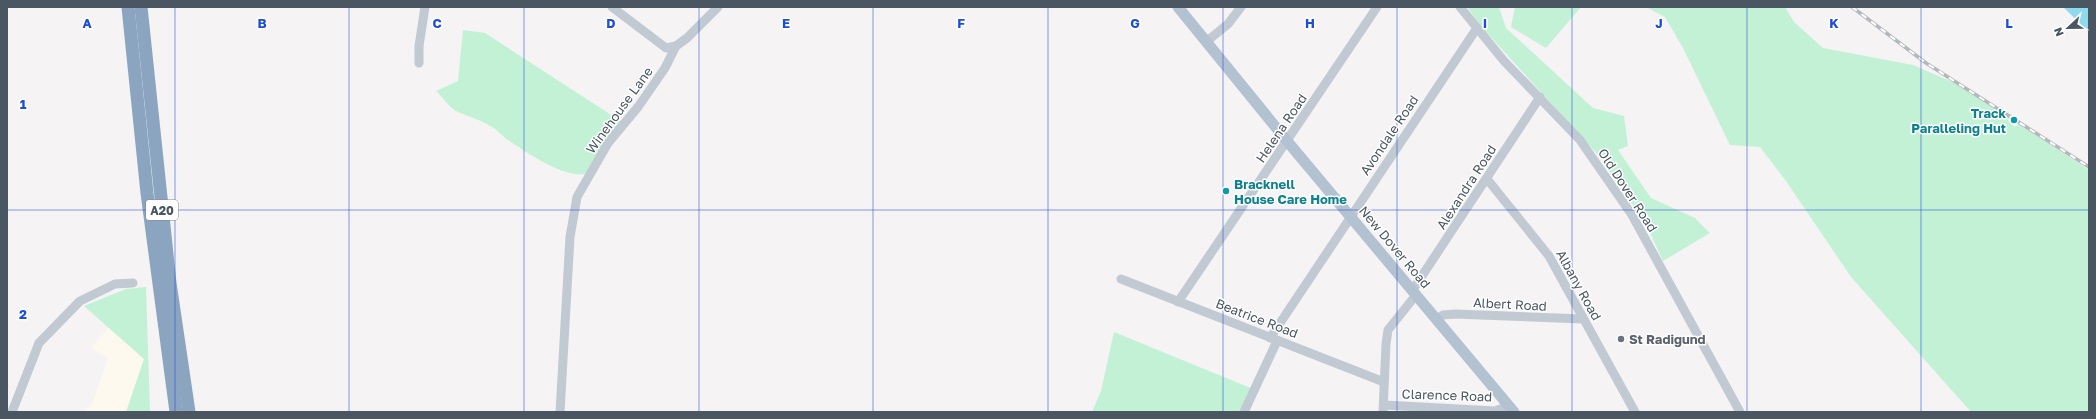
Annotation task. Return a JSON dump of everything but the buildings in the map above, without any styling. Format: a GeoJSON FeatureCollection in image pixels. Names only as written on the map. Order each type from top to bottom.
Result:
{"type":"FeatureCollection","features":[{"type":"Feature","properties":{"kind":"highway","name":"A20"},"geometry":{"type":"LineString","coordinates":[[128,7],[148,201],[176,412]]}},
{"type":"Feature","properties":{"kind":"highway","name":"A20"},"geometry":{"type":"LineString","coordinates":[[141,7],[170,283],[190,412]]}},
{"type":"Feature","properties":{"kind":"main road","name":"New Dover Road"},"geometry":{"type":"LineString","coordinates":[[1178,7],[1287,141],[1510,408]]}},
{"type":"Feature","properties":{"kind":"street"},"geometry":{"type":"LineString","coordinates":[[419,63],[419,46],[425,7]]}},
{"type":"Feature","properties":{"kind":"street"},"geometry":{"type":"LineString","coordinates":[[612,7],[666,48],[676,46]]}},
{"type":"Feature","properties":{"kind":"street","name":"Winehouse Lane"},"geometry":{"type":"LineString","coordinates":[[560,412],[570,237],[577,196],[608,143],[638,107],[665,68],[676,46],[687,38],[718,7]]}},
{"type":"Feature","properties":{"kind":"street"},"geometry":{"type":"LineString","coordinates":[[1206,42],[1228,24],[1241,7]]}},
{"type":"Feature","properties":{"kind":"street","name":"Helena Road"},"geometry":{"type":"LineString","coordinates":[[1178,302],[1377,7]]}},
{"type":"Feature","properties":{"kind":"street","name":"Old Dover Road"},"geometry":{"type":"LineString","coordinates":[[1460,7],[1504,61],[1580,140],[1632,215],[1740,412]]}},
{"type":"Feature","properties":{"kind":"street","name":"Avondale Road"},"geometry":{"type":"LineString","coordinates":[[1244,412],[1274,339],[1351,216],[1477,28]]}},
{"type":"Feature","properties":{"kind":"street","name":"Alexandra Road"},"geometry":{"type":"LineString","coordinates":[[1384,409],[1384,382],[1388,330],[1414,293],[1540,97]]}},
{"type":"Feature","properties":{"kind":"street","name":"Albany Road"},"geometry":{"type":"LineString","coordinates":[[1488,179],[1542,246],[1635,412]]}},
{"type":"Feature","properties":{"kind":"street","name":"Beatrice Road"},"geometry":{"type":"LineString","coordinates":[[1121,279],[1384,382]]}},
{"type":"Feature","properties":{"kind":"street"},"geometry":{"type":"LineString","coordinates":[[12,412],[39,343],[80,301],[115,284],[133,284]]}},
{"type":"Feature","properties":{"kind":"street","name":"Albert Road"},"geometry":{"type":"LineString","coordinates":[[1437,320],[1440,316],[1455,314],[1583,319]]}},
{"type":"Feature","properties":{"kind":"street","name":"Clarence Road"},"geometry":{"type":"LineString","coordinates":[[1384,409],[1495,411],[1503,408],[1510,408]]}},
{"type":"Feature","properties":{"kind":"shaded area"},"geometry":{"type":"Polygon","coordinates":[[[109,327],[144,359],[126,412],[84,412],[92,404],[108,358],[91,348],[109,327]]]}},
{"type":"Feature","properties":{"kind":"green space"},"geometry":{"type":"Polygon","coordinates":[[[1467,7],[1499,7],[1506,28],[1593,108],[1624,116],[1628,146],[1618,150],[1651,198],[1695,218],[1710,233],[1663,261],[1646,224],[1599,156],[1480,25],[1467,7]]]}},
{"type":"Feature","properties":{"kind":"green space"},"geometry":{"type":"Polygon","coordinates":[[[1515,7],[1581,7],[1546,48],[1511,27],[1515,7]]]}},
{"type":"Feature","properties":{"kind":"green space"},"geometry":{"type":"Polygon","coordinates":[[[1646,7],[1785,7],[1794,22],[1823,48],[1913,65],[1957,84],[2009,117],[2008,121],[2015,127],[2019,124],[2089,170],[2089,412],[1971,412],[1851,277],[1786,181],[1760,147],[1730,145],[1683,48],[1665,17],[1646,7]]]}},
{"type":"Feature","properties":{"kind":"green space"},"geometry":{"type":"Polygon","coordinates":[[[463,30],[485,33],[622,122],[609,134],[588,173],[569,173],[547,164],[480,120],[449,106],[436,91],[458,81],[463,30]]]}},
{"type":"Feature","properties":{"kind":"green space"},"geometry":{"type":"Polygon","coordinates":[[[146,287],[150,412],[126,412],[144,359],[84,306],[126,289],[146,287]]]}},
{"type":"Feature","properties":{"kind":"green space"},"geometry":{"type":"Polygon","coordinates":[[[1114,332],[1253,389],[1243,412],[1092,412],[1101,391],[1114,332]]]}},
{"type":"Feature","properties":{"kind":"water"},"geometry":{"type":"Polygon","coordinates":[[[2063,7],[2089,7],[2089,32],[2063,7]]]}},
{"type":"Feature","properties":{"kind":"railway"},"geometry":{"type":"LineString","coordinates":[[1852,7],[1926,63],[2089,167]]}},
{"type":"Feature","properties":{"kind":"place","name":"Track Paralleling Hut"},"geometry":{"type":"Point","coordinates":[2014,120]}},
{"type":"Feature","properties":{"kind":"place","name":"Bracknell House Care Home"},"geometry":{"type":"Point","coordinates":[1226,191]}},
{"type":"Feature","properties":{"kind":"place","name":"St Radigund"},"geometry":{"type":"Point","coordinates":[1621,339]}}]}
